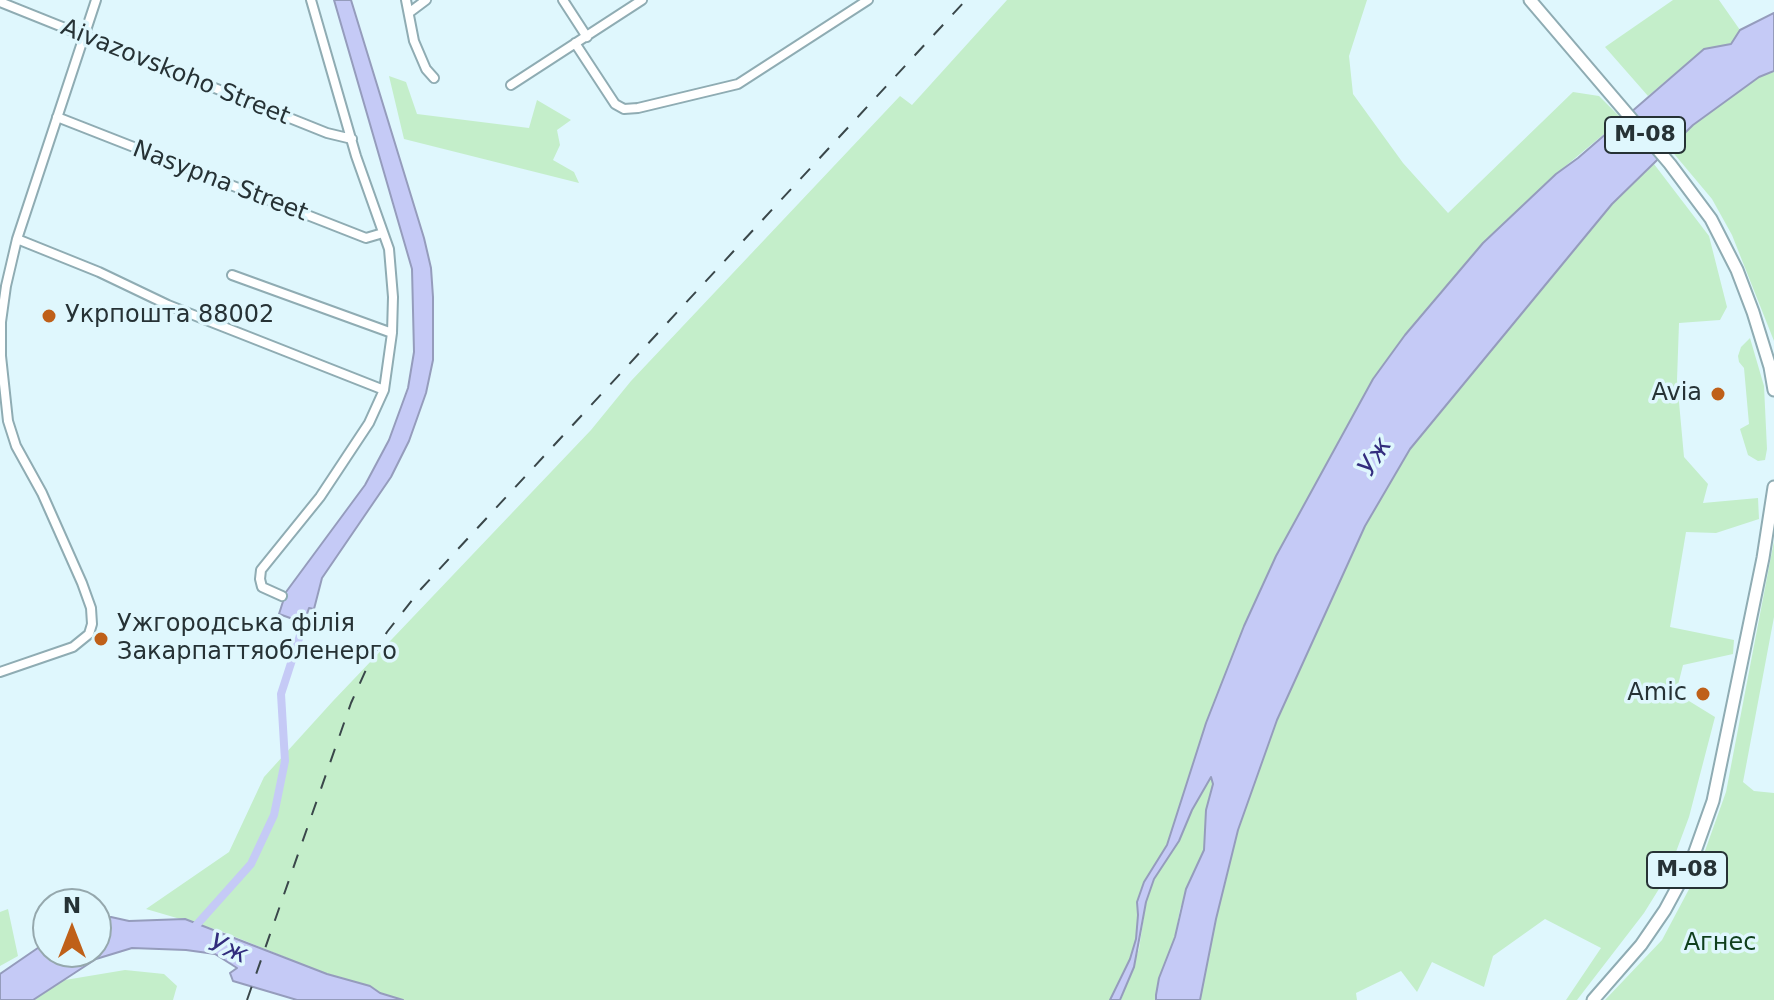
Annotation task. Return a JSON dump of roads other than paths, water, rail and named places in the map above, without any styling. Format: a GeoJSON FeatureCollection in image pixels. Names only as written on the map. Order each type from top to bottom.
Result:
{"type":"FeatureCollection","features":[{"type":"Feature","properties":{"kind":"highway","name":"М-08"},"geometry":{"type":"LineString","coordinates":[[1530,0],[1685,182],[1711,219],[1737,270],[1762,337],[1774,390]]}},
{"type":"Feature","properties":{"kind":"highway","name":"М-08"},"geometry":{"type":"LineString","coordinates":[[1593,1000],[1641,945],[1665,910],[1692,860],[1713,801],[1763,558],[1774,487]]}},
{"type":"Feature","properties":{"kind":"street"},"geometry":{"type":"LineString","coordinates":[[0,672],[78,644],[89,634],[93,616],[42,493],[16,446],[6,408],[1,322],[17,239],[96,0]]}},
{"type":"Feature","properties":{"kind":"street"},"geometry":{"type":"LineString","coordinates":[[282,596],[262,587],[261,570],[347,460],[369,423],[384,390],[392,333],[392,264],[311,0]]}},
{"type":"Feature","properties":{"kind":"street"},"geometry":{"type":"LineString","coordinates":[[406,0],[414,41],[426,69],[434,78]]}},
{"type":"Feature","properties":{"kind":"street"},"geometry":{"type":"LineString","coordinates":[[410,12],[426,0]]}},
{"type":"Feature","properties":{"kind":"street"},"geometry":{"type":"LineString","coordinates":[[563,0],[587,37]]}},
{"type":"Feature","properties":{"kind":"street"},"geometry":{"type":"LineString","coordinates":[[511,85],[642,0]]}},
{"type":"Feature","properties":{"kind":"street"},"geometry":{"type":"LineString","coordinates":[[575,43],[615,104],[624,109],[638,108],[738,84],[868,0]]}},
{"type":"Feature","properties":{"kind":"street","name":"Aivazovskoho Street"},"geometry":{"type":"LineString","coordinates":[[0,2],[327,133],[352,139]]}},
{"type":"Feature","properties":{"kind":"street","name":"Nasypna Street"},"geometry":{"type":"LineString","coordinates":[[57,117],[366,238],[383,233]]}},
{"type":"Feature","properties":{"kind":"street"},"geometry":{"type":"LineString","coordinates":[[17,239],[99,272],[168,305],[384,390]]}},
{"type":"Feature","properties":{"kind":"street"},"geometry":{"type":"LineString","coordinates":[[232,275],[392,333]]}},
{"type":"Feature","properties":{"kind":"water"},"geometry":{"type":"Polygon","coordinates":[[[334,0],[351,0],[424,238],[431,268],[433,360],[426,393],[409,441],[391,477],[322,578],[314,609],[309,608],[304,623],[279,614],[286,592],[365,485],[389,440],[408,388],[414,352],[412,269],[334,0]]]}},
{"type":"Feature","properties":{"kind":"water","name":"Уж"},"geometry":{"type":"Polygon","coordinates":[[[1774,13],[1774,71],[1759,77],[1693,125],[1612,204],[1410,449],[1365,526],[1277,720],[1238,830],[1200,1000],[1156,1000],[1156,995],[1159,978],[1175,937],[1186,889],[1204,850],[1206,810],[1213,784],[1211,777],[1179,841],[1154,879],[1146,902],[1134,967],[1120,1000],[1110,1000],[1136,939],[1137,902],[1144,882],[1167,845],[1206,723],[1244,626],[1276,556],[1373,379],[1405,335],[1483,243],[1556,174],[1704,49],[1731,44],[1740,30],[1774,13]]]}},
{"type":"Feature","properties":{"kind":"water","name":"Уж"},"geometry":{"type":"Polygon","coordinates":[[[112,917],[129,921],[185,919],[403,1000],[297,1000],[233,981],[230,973],[237,968],[215,954],[132,948],[112,954],[112,917]]]}},
{"type":"Feature","properties":{"kind":"water"},"geometry":{"type":"Polygon","coordinates":[[[32,952],[32,968],[82,968],[33,1000],[0,1000],[0,974],[32,952]]]}},
{"type":"Feature","properties":{"kind":"waterway"},"geometry":{"type":"LineString","coordinates":[[192,930],[251,864],[274,815],[285,761],[281,694],[304,623],[302,613]]}},
{"type":"Feature","properties":{"kind":"railway"},"geometry":{"type":"LineString","coordinates":[[247,1000],[351,703],[387,632],[421,589],[966,0]]}},
{"type":"Feature","properties":{"kind":"place","name":"Укрпошта 88002"},"geometry":{"type":"Point","coordinates":[49,316]}},
{"type":"Feature","properties":{"kind":"place","name":"Avia"},"geometry":{"type":"Point","coordinates":[1718,394]}},
{"type":"Feature","properties":{"kind":"place","name":"Ужгородська філія Закарпаттяобленерго"},"geometry":{"type":"Point","coordinates":[101,639]}},
{"type":"Feature","properties":{"kind":"place","name":"Amic"},"geometry":{"type":"Point","coordinates":[1703,694]}},
{"type":"Feature","properties":{"kind":"park label","name":"Агнес"},"geometry":{"type":"Point","coordinates":[1720,944]}}]}
